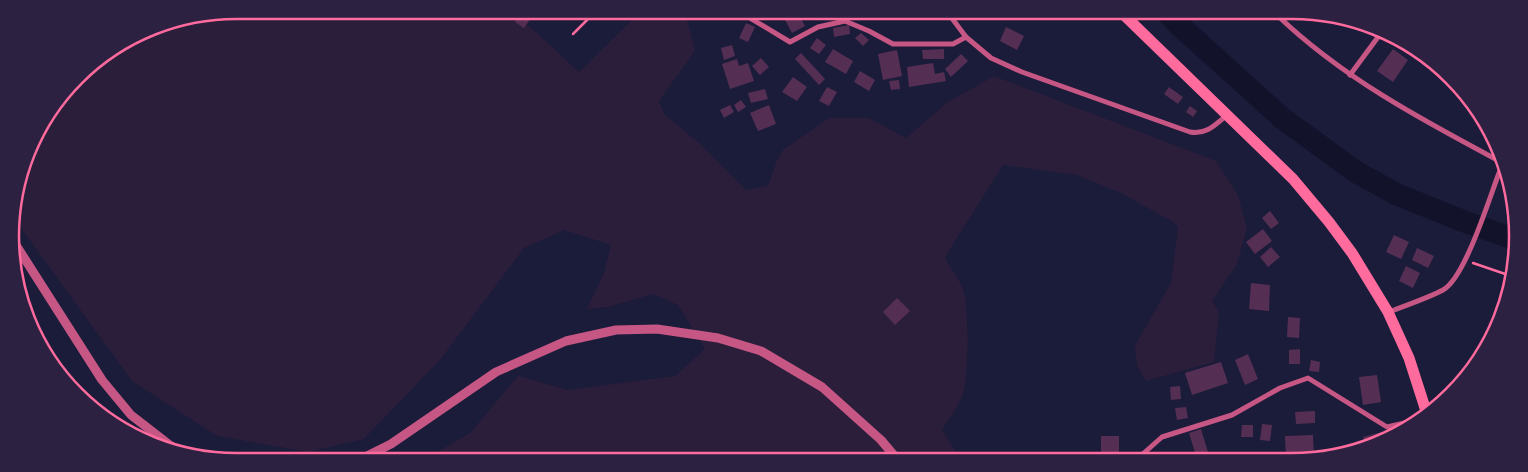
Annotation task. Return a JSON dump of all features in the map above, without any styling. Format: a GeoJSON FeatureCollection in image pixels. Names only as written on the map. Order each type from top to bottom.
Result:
{"type":"FeatureCollection","features":[{"type":"Feature","properties":{"kind":"main road"},"geometry":{"type":"LineString","coordinates":[[1128,19],[1293,179],[1329,222],[1352,253],[1388,312],[1409,358],[1425,407]]}},
{"type":"Feature","properties":{"kind":"street"},"geometry":{"type":"LineString","coordinates":[[752,19],[790,42],[818,27],[845,21],[893,44],[953,44],[966,37]]}},
{"type":"Feature","properties":{"kind":"street"},"geometry":{"type":"LineString","coordinates":[[952,19],[966,37],[991,58],[1022,72],[1190,132],[1198,133],[1211,129],[1227,115]]}},
{"type":"Feature","properties":{"kind":"street"},"geometry":{"type":"LineString","coordinates":[[1282,19],[1350,76],[1432,125],[1495,159]]}},
{"type":"Feature","properties":{"kind":"street"},"geometry":{"type":"LineString","coordinates":[[1350,76],[1378,37]]}},
{"type":"Feature","properties":{"kind":"street"},"geometry":{"type":"LineString","coordinates":[[1388,312],[1443,290],[1453,281],[1465,258],[1500,172]]}},
{"type":"Feature","properties":{"kind":"street"},"geometry":{"type":"LineString","coordinates":[[19,250],[102,380],[131,415],[166,442]]}},
{"type":"Feature","properties":{"kind":"street"},"geometry":{"type":"LineString","coordinates":[[373,453],[391,444],[496,372],[566,341],[616,330],[657,329],[718,338],[761,352],[822,387],[881,440],[892,453]]}},
{"type":"Feature","properties":{"kind":"street"},"geometry":{"type":"LineString","coordinates":[[1142,453],[1162,437],[1232,415],[1280,388],[1308,378],[1387,427],[1401,424]]}},
{"type":"Feature","properties":{"kind":"path"},"geometry":{"type":"LineString","coordinates":[[573,34],[589,19]]}},
{"type":"Feature","properties":{"kind":"path"},"geometry":{"type":"LineString","coordinates":[[1465,258],[1506,274]]}},
{"type":"Feature","properties":{"kind":"shaded area"},"geometry":{"type":"Polygon","coordinates":[[[222,19],[519,19],[536,32],[579,72],[633,19],[685,19],[695,51],[659,101],[664,114],[698,142],[746,190],[768,186],[777,160],[783,150],[829,118],[869,118],[906,138],[948,102],[994,76],[1216,161],[1238,195],[1247,228],[1237,264],[1212,301],[1219,312],[1214,362],[1146,381],[1137,366],[1135,345],[1171,283],[1178,227],[1173,222],[1121,193],[1077,175],[1003,165],[945,257],[958,279],[965,296],[967,325],[966,375],[962,397],[942,430],[957,453],[436,453],[470,433],[518,376],[568,390],[675,376],[705,349],[678,305],[653,294],[608,307],[587,309],[604,273],[611,245],[564,230],[524,248],[440,360],[364,439],[308,452],[217,436],[132,381],[19,225],[26,180],[35,153],[48,127],[55,115],[82,82],[115,55],[153,35],[180,26],[222,19]]]}},
{"type":"Feature","properties":{"kind":"building"},"geometry":{"type":"Polygon","coordinates":[[[517,19],[530,19],[524,28],[515,22],[517,19]]]}},
{"type":"Feature","properties":{"kind":"building"},"geometry":{"type":"Polygon","coordinates":[[[801,19],[805,26],[792,33],[785,20],[801,19]]]}},
{"type":"Feature","properties":{"kind":"building"},"geometry":{"type":"Polygon","coordinates":[[[746,23],[755,27],[748,42],[739,38],[746,23]]]}},
{"type":"Feature","properties":{"kind":"building"},"geometry":{"type":"Polygon","coordinates":[[[849,25],[850,34],[834,37],[833,28],[849,25]]]}},
{"type":"Feature","properties":{"kind":"building"},"geometry":{"type":"Polygon","coordinates":[[[1006,27],[1024,36],[1017,50],[1000,41],[1006,27]]]}},
{"type":"Feature","properties":{"kind":"building"},"geometry":{"type":"Polygon","coordinates":[[[861,33],[869,40],[863,46],[855,38],[861,33]]]}},
{"type":"Feature","properties":{"kind":"building"},"geometry":{"type":"Polygon","coordinates":[[[817,38],[826,45],[819,54],[810,48],[817,38]]]}},
{"type":"Feature","properties":{"kind":"building"},"geometry":{"type":"Polygon","coordinates":[[[732,45],[735,56],[724,60],[721,48],[732,45]]]}},
{"type":"Feature","properties":{"kind":"building"},"geometry":{"type":"Polygon","coordinates":[[[833,49],[853,61],[846,74],[825,62],[833,49]]]}},
{"type":"Feature","properties":{"kind":"building"},"geometry":{"type":"Polygon","coordinates":[[[944,49],[944,59],[923,59],[922,50],[944,49]]]}},
{"type":"Feature","properties":{"kind":"building"},"geometry":{"type":"Polygon","coordinates":[[[1393,49],[1408,60],[1393,82],[1377,71],[1393,49]]]}},
{"type":"Feature","properties":{"kind":"building"},"geometry":{"type":"Polygon","coordinates":[[[897,50],[902,76],[883,80],[878,54],[897,50]]]}},
{"type":"Feature","properties":{"kind":"building"},"geometry":{"type":"Polygon","coordinates":[[[801,53],[825,79],[819,85],[795,59],[801,53]]]}},
{"type":"Feature","properties":{"kind":"building"},"geometry":{"type":"Polygon","coordinates":[[[961,54],[968,61],[951,77],[945,69],[961,54]]]}},
{"type":"Feature","properties":{"kind":"building"},"geometry":{"type":"Polygon","coordinates":[[[761,58],[769,67],[760,75],[752,66],[761,58]]]}},
{"type":"Feature","properties":{"kind":"building"},"geometry":{"type":"Polygon","coordinates":[[[737,59],[739,66],[748,63],[754,81],[730,89],[722,64],[737,59]]]}},
{"type":"Feature","properties":{"kind":"building"},"geometry":{"type":"Polygon","coordinates":[[[933,63],[935,74],[944,72],[946,81],[909,87],[907,67],[933,63]]]}},
{"type":"Feature","properties":{"kind":"building"},"geometry":{"type":"Polygon","coordinates":[[[860,71],[875,80],[869,91],[854,82],[860,71]]]}},
{"type":"Feature","properties":{"kind":"building"},"geometry":{"type":"Polygon","coordinates":[[[793,77],[807,87],[797,101],[782,92],[793,77]]]}},
{"type":"Feature","properties":{"kind":"building"},"geometry":{"type":"Polygon","coordinates":[[[899,80],[900,89],[891,90],[889,81],[899,80]]]}},
{"type":"Feature","properties":{"kind":"building"},"geometry":{"type":"Polygon","coordinates":[[[827,87],[837,92],[829,106],[819,101],[827,87]]]}},
{"type":"Feature","properties":{"kind":"building"},"geometry":{"type":"Polygon","coordinates":[[[1169,87],[1183,97],[1178,104],[1164,94],[1169,87]]]}},
{"type":"Feature","properties":{"kind":"building"},"geometry":{"type":"Polygon","coordinates":[[[765,89],[768,99],[751,103],[748,93],[765,89]]]}},
{"type":"Feature","properties":{"kind":"building"},"geometry":{"type":"Polygon","coordinates":[[[741,100],[746,107],[738,112],[734,105],[741,100]]]}},
{"type":"Feature","properties":{"kind":"building"},"geometry":{"type":"Polygon","coordinates":[[[730,105],[734,112],[724,118],[720,110],[730,105]]]}},
{"type":"Feature","properties":{"kind":"building"},"geometry":{"type":"Polygon","coordinates":[[[769,105],[776,124],[758,131],[750,113],[769,105]]]}},
{"type":"Feature","properties":{"kind":"building"},"geometry":{"type":"Polygon","coordinates":[[[1190,106],[1197,111],[1193,117],[1186,112],[1190,106]]]}},
{"type":"Feature","properties":{"kind":"building"},"geometry":{"type":"Polygon","coordinates":[[[1270,211],[1279,223],[1271,229],[1262,218],[1270,211]]]}},
{"type":"Feature","properties":{"kind":"building"},"geometry":{"type":"Polygon","coordinates":[[[1263,229],[1272,241],[1255,254],[1246,242],[1263,229]]]}},
{"type":"Feature","properties":{"kind":"building"},"geometry":{"type":"Polygon","coordinates":[[[1394,235],[1409,242],[1401,259],[1386,252],[1394,235]]]}},
{"type":"Feature","properties":{"kind":"building"},"geometry":{"type":"Polygon","coordinates":[[[1271,247],[1280,257],[1268,267],[1260,257],[1271,247]]]}},
{"type":"Feature","properties":{"kind":"building"},"geometry":{"type":"Polygon","coordinates":[[[1417,248],[1434,256],[1428,268],[1412,260],[1417,248]]]}},
{"type":"Feature","properties":{"kind":"building"},"geometry":{"type":"Polygon","coordinates":[[[1406,266],[1420,273],[1413,288],[1399,281],[1406,266]]]}},
{"type":"Feature","properties":{"kind":"building"},"geometry":{"type":"Polygon","coordinates":[[[1251,283],[1270,285],[1269,311],[1249,309],[1251,283]]]}},
{"type":"Feature","properties":{"kind":"building"},"geometry":{"type":"Polygon","coordinates":[[[897,298],[910,311],[895,325],[883,312],[897,298]]]}},
{"type":"Feature","properties":{"kind":"building"},"geometry":{"type":"Polygon","coordinates":[[[1288,317],[1300,318],[1299,338],[1287,337],[1288,317]]]}},
{"type":"Feature","properties":{"kind":"building"},"geometry":{"type":"Polygon","coordinates":[[[1300,349],[1300,364],[1289,364],[1289,350],[1300,349]]]}},
{"type":"Feature","properties":{"kind":"building"},"geometry":{"type":"Polygon","coordinates":[[[1248,354],[1258,379],[1245,385],[1235,360],[1248,354]]]}},
{"type":"Feature","properties":{"kind":"building"},"geometry":{"type":"Polygon","coordinates":[[[1311,360],[1320,362],[1319,372],[1309,371],[1311,360]]]}},
{"type":"Feature","properties":{"kind":"building"},"geometry":{"type":"Polygon","coordinates":[[[1221,362],[1228,383],[1192,395],[1185,373],[1221,362]]]}},
{"type":"Feature","properties":{"kind":"building"},"geometry":{"type":"Polygon","coordinates":[[[1377,375],[1381,402],[1363,405],[1359,377],[1377,375]]]}},
{"type":"Feature","properties":{"kind":"building"},"geometry":{"type":"Polygon","coordinates":[[[1180,386],[1181,399],[1171,400],[1170,387],[1180,386]]]}},
{"type":"Feature","properties":{"kind":"building"},"geometry":{"type":"Polygon","coordinates":[[[1186,407],[1188,418],[1177,420],[1175,408],[1186,407]]]}},
{"type":"Feature","properties":{"kind":"building"},"geometry":{"type":"Polygon","coordinates":[[[1315,411],[1315,423],[1296,424],[1295,412],[1315,411]]]}},
{"type":"Feature","properties":{"kind":"building"},"geometry":{"type":"Polygon","coordinates":[[[1262,424],[1272,425],[1270,441],[1260,440],[1262,424]]]}},
{"type":"Feature","properties":{"kind":"building"},"geometry":{"type":"Polygon","coordinates":[[[1242,425],[1253,425],[1253,437],[1241,437],[1242,425]]]}},
{"type":"Feature","properties":{"kind":"building"},"geometry":{"type":"Polygon","coordinates":[[[1201,429],[1208,452],[1195,453],[1189,433],[1201,429]]]}},
{"type":"Feature","properties":{"kind":"building"},"geometry":{"type":"Polygon","coordinates":[[[1382,432],[1382,434],[1364,441],[1363,437],[1382,432]]]}},
{"type":"Feature","properties":{"kind":"building"},"geometry":{"type":"Polygon","coordinates":[[[1313,435],[1314,452],[1286,453],[1285,436],[1313,435]]]}},
{"type":"Feature","properties":{"kind":"building"},"geometry":{"type":"Polygon","coordinates":[[[1101,436],[1119,436],[1119,452],[1101,453],[1101,436]]]}},
{"type":"Feature","properties":{"kind":"waterway"},"geometry":{"type":"LineString","coordinates":[[1174,19],[1282,118],[1356,172],[1396,194],[1509,237]]}}]}
